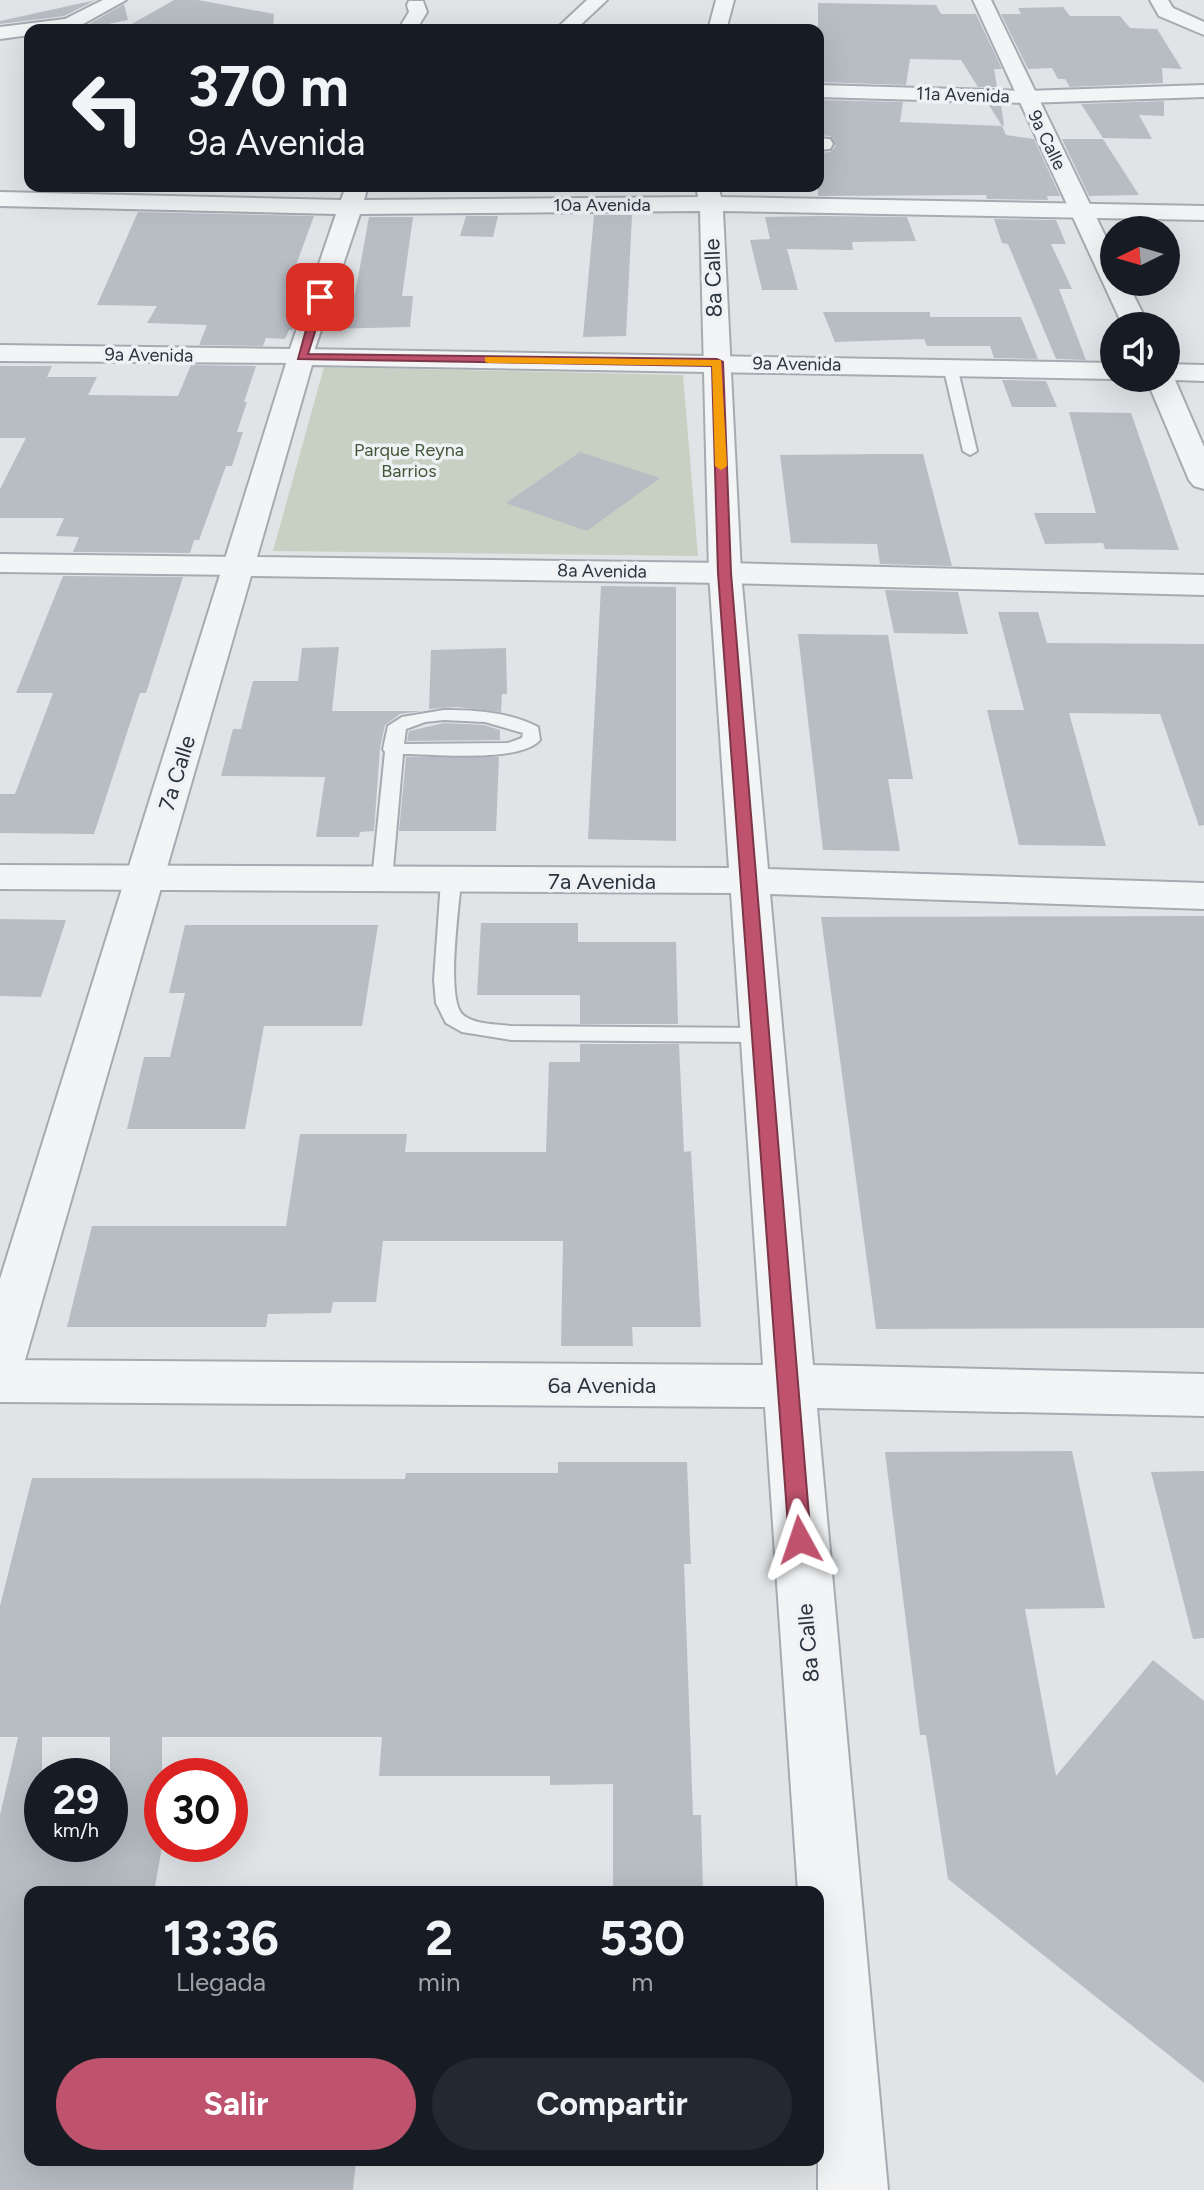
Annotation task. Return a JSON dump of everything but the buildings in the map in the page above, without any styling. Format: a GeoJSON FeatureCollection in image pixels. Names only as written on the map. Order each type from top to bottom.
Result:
{"type":"FeatureCollection","features":[{"type":"Feature","properties":{"kind":"street"},"geometry":{"type":"LineString","coordinates":[[69,24],[117,0]]}},
{"type":"Feature","properties":{"kind":"street"},"geometry":{"type":"LineString","coordinates":[[571,24],[598,0]]}},
{"type":"Feature","properties":{"kind":"street"},"geometry":{"type":"LineString","coordinates":[[719,24],[725,0]]}},
{"type":"Feature","properties":{"kind":"street","name":"9a Calle"},"geometry":{"type":"LineString","coordinates":[[982,0],[1100,250]]}},
{"type":"Feature","properties":{"kind":"street"},"geometry":{"type":"LineString","coordinates":[[1159,0],[1166,12],[1204,29]]}},
{"type":"Feature","properties":{"kind":"street"},"geometry":{"type":"LineString","coordinates":[[411,24],[418,12],[416,5]]}},
{"type":"Feature","properties":{"kind":"street"},"geometry":{"type":"LineString","coordinates":[[0,33],[24,30]]}},
{"type":"Feature","properties":{"kind":"street","name":"11a Avenida"},"geometry":{"type":"LineString","coordinates":[[824,91],[1026,97],[1204,91]]}},
{"type":"Feature","properties":{"kind":"street","name":"10a Avenida"},"geometry":{"type":"LineString","coordinates":[[0,199],[709,195],[1204,213]]}},
{"type":"Feature","properties":{"kind":"street","name":"8a Calle"},"geometry":{"type":"LineString","coordinates":[[709,195],[725,573],[747,881],[853,2190]]}},
{"type":"Feature","properties":{"kind":"street","name":"7a Calle"},"geometry":{"type":"LineString","coordinates":[[0,1360],[301,357],[353,197]]}},
{"type":"Feature","properties":{"kind":"street","name":"9a Avenida"},"geometry":{"type":"LineString","coordinates":[[0,353],[717,362],[1100,371]]}},
{"type":"Feature","properties":{"kind":"street"},"geometry":{"type":"LineString","coordinates":[[1180,372],[1204,373]]}},
{"type":"Feature","properties":{"kind":"street"},"geometry":{"type":"LineString","coordinates":[[1166,392],[1204,480]]}},
{"type":"Feature","properties":{"kind":"street","name":"8a Avenida"},"geometry":{"type":"LineString","coordinates":[[0,563],[725,573],[1204,585]]}},
{"type":"Feature","properties":{"kind":"street","name":"7a Avenida"},"geometry":{"type":"LineString","coordinates":[[0,877],[747,881],[1204,896]]}},
{"type":"Feature","properties":{"kind":"street","name":"6a Avenida"},"geometry":{"type":"LineString","coordinates":[[0,1381],[787,1386],[1204,1395]]}},
{"type":"Feature","properties":{"kind":"lane"},"geometry":{"type":"LineString","coordinates":[[950,366],[970,451]]}},
{"type":"Feature","properties":{"kind":"lane"},"geometry":{"type":"LineString","coordinates":[[382,880],[392,749],[397,726],[418,717],[499,718],[523,724],[532,731],[531,740],[508,748],[392,749]]}},
{"type":"Feature","properties":{"kind":"lane"},"geometry":{"type":"LineString","coordinates":[[451,881],[444,980],[446,1003],[453,1018],[469,1027],[511,1033],[760,1035]]}},
{"type":"Feature","properties":{"kind":"green space","name":"Parque Reyna Barrios"},"geometry":{"type":"Polygon","coordinates":[[[324,367],[683,375],[698,556],[273,551],[324,367]]]}},
{"type":"Feature","properties":{"kind":"slow traffic"},"geometry":{"type":"LineString","coordinates":[[489,359],[717,362],[721,466]]}},
{"type":"Feature","properties":{"kind":"route"},"geometry":{"type":"LineString","coordinates":[[320,297],[301,357],[717,362],[725,573],[800,1540]]}}]}
